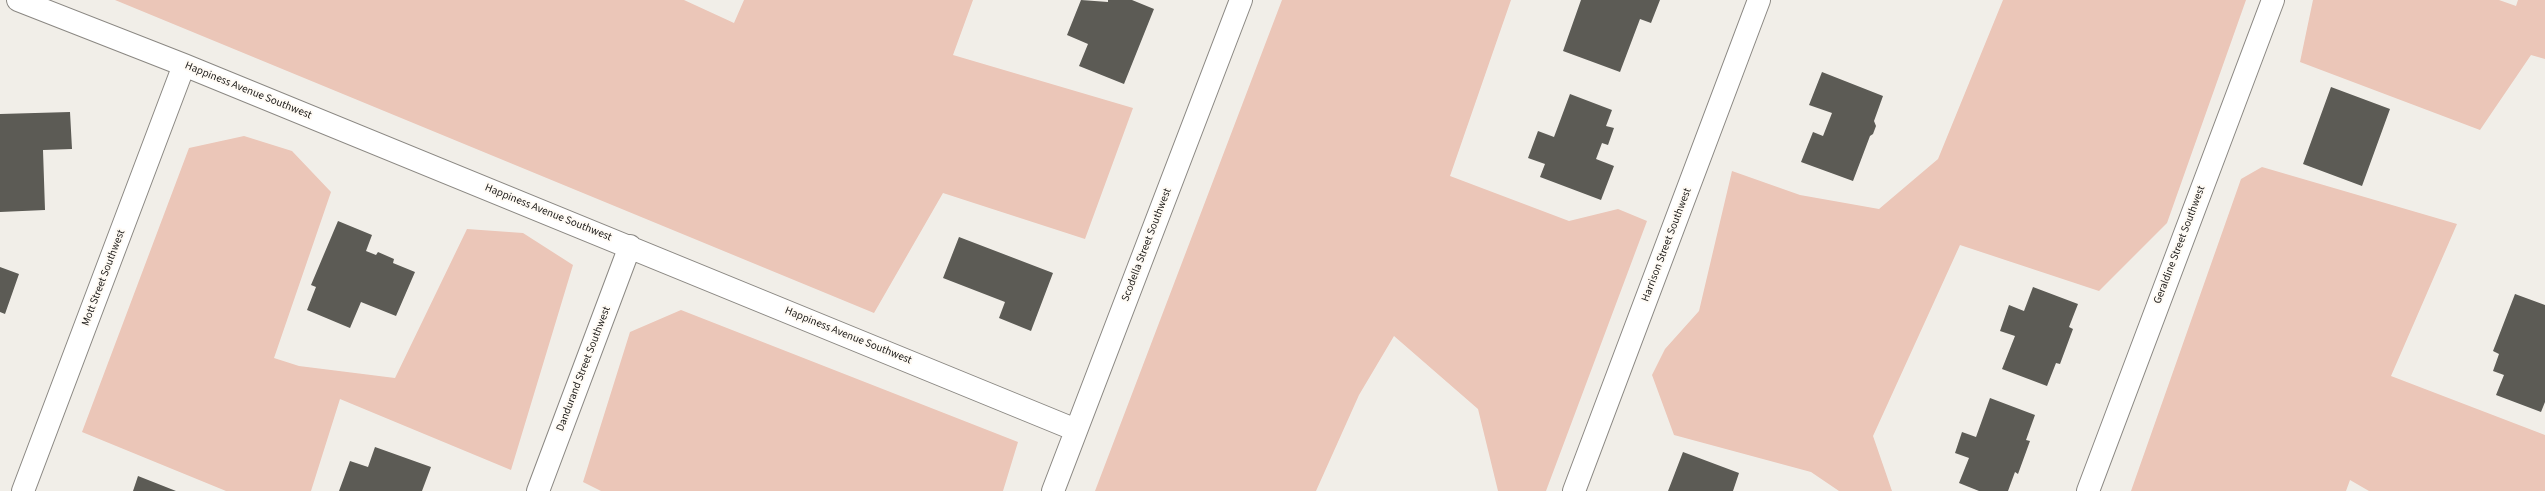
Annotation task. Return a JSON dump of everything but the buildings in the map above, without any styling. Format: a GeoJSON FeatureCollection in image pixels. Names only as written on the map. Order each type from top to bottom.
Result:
{"type":"FeatureCollection","features":[{"type":"Feature","properties":{"kind":"street","name":"Happiness Avenue Southwest"},"geometry":{"type":"LineString","coordinates":[[18,0],[184,65],[630,246],[1076,430]]}},
{"type":"Feature","properties":{"kind":"street","name":"Scodella Street Southwest"},"geometry":{"type":"LineString","coordinates":[[1053,491],[1241,0]]}},
{"type":"Feature","properties":{"kind":"street","name":"Harrison Street Southwest"},"geometry":{"type":"LineString","coordinates":[[1574,491],[1759,0]]}},
{"type":"Feature","properties":{"kind":"street","name":"Geraldine Street Southwest"},"geometry":{"type":"LineString","coordinates":[[2088,491],[2273,0]]}},
{"type":"Feature","properties":{"kind":"street","name":"Mott Street Southwest"},"geometry":{"type":"LineString","coordinates":[[23,491],[184,65]]}},
{"type":"Feature","properties":{"kind":"street","name":"Dandurand Street Southwest"},"geometry":{"type":"LineString","coordinates":[[538,491],[630,246]]}},
{"type":"Feature","properties":{"kind":"shaded area"},"geometry":{"type":"Polygon","coordinates":[[[115,0],[684,0],[734,23],[744,0],[973,0],[953,55],[1133,108],[1085,239],[943,193],[874,313],[115,0]]]}},
{"type":"Feature","properties":{"kind":"shaded area"},"geometry":{"type":"Polygon","coordinates":[[[1282,0],[1511,0],[1450,176],[1569,221],[1618,209],[1647,221],[1546,491],[1498,491],[1478,409],[1394,336],[1359,395],[1316,491],[1095,491],[1282,0]]]}},
{"type":"Feature","properties":{"kind":"shaded area"},"geometry":{"type":"Polygon","coordinates":[[[2003,0],[2246,0],[2167,223],[2099,291],[1960,245],[1873,436],[1892,491],[1839,491],[1811,472],[1674,435],[1652,375],[1665,349],[1699,311],[1732,171],[1800,195],[1879,209],[1938,159],[2003,0]]]}},
{"type":"Feature","properties":{"kind":"shaded area"},"geometry":{"type":"Polygon","coordinates":[[[2313,0],[2499,0],[2516,6],[2518,0],[2545,0],[2545,59],[2531,55],[2480,130],[2300,62],[2313,0]]]}},
{"type":"Feature","properties":{"kind":"shaded area"},"geometry":{"type":"Polygon","coordinates":[[[244,136],[292,151],[331,192],[274,358],[299,366],[395,378],[467,229],[523,233],[573,265],[511,470],[340,399],[311,491],[226,491],[82,432],[189,148],[244,136]]]}},
{"type":"Feature","properties":{"kind":"shaded area"},"geometry":{"type":"Polygon","coordinates":[[[2262,167],[2457,224],[2391,376],[2545,435],[2545,491],[2369,491],[2350,480],[2346,491],[2131,491],[2241,179],[2262,167]]]}},
{"type":"Feature","properties":{"kind":"shaded area"},"geometry":{"type":"Polygon","coordinates":[[[681,310],[1018,442],[1003,491],[601,491],[583,482],[630,332],[681,310]]]}}]}
